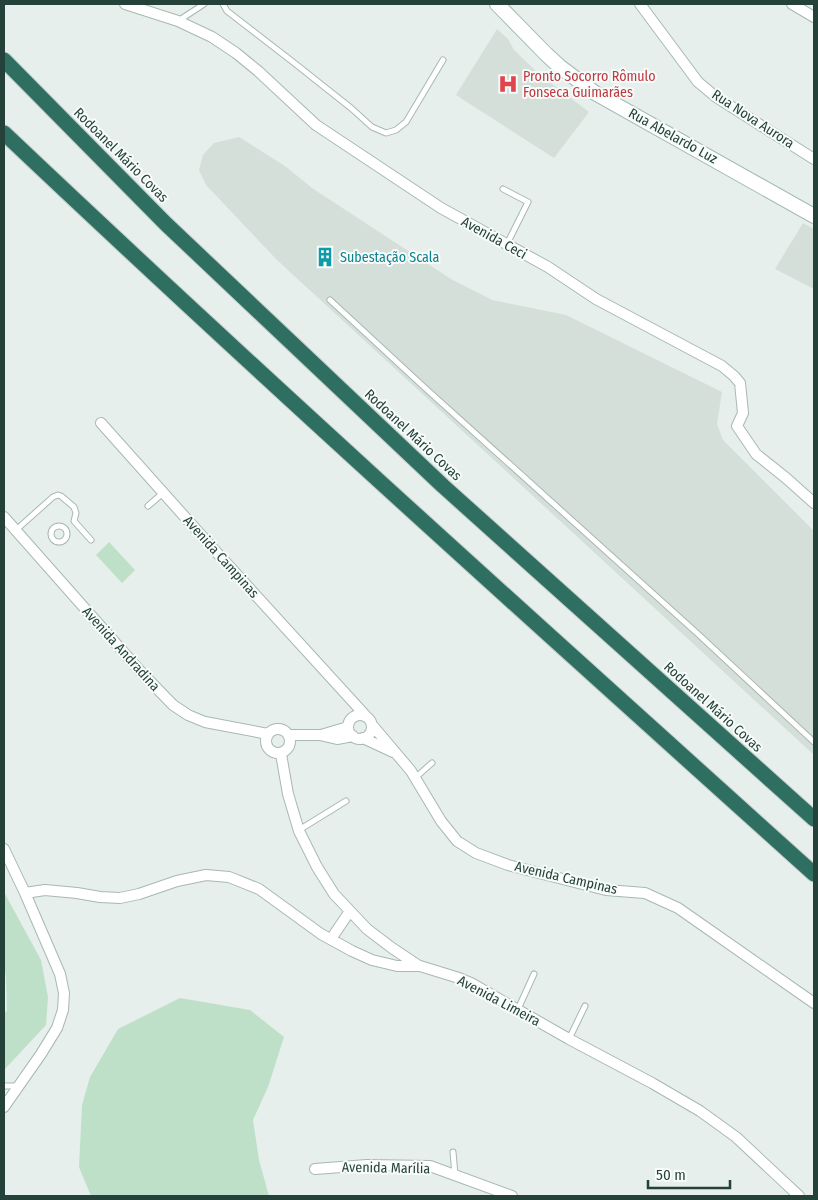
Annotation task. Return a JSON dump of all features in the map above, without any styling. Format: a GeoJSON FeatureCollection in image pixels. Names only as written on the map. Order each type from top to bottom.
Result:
{"type":"FeatureCollection","features":[{"type":"Feature","properties":{"kind":"highway","name":"Rodoanel Mário Covas"},"geometry":{"type":"LineString","coordinates":[[4,60],[166,224],[443,486],[814,819]]}},
{"type":"Feature","properties":{"kind":"highway"},"geometry":{"type":"LineString","coordinates":[[4,133],[111,235],[466,561],[814,874]]}},
{"type":"Feature","properties":{"kind":"main road","name":"Rua Abelardo Luz"},"geometry":{"type":"LineString","coordinates":[[497,4],[559,66],[595,93],[814,216]]}},
{"type":"Feature","properties":{"kind":"street","name":"Avenida Ceci"},"geometry":{"type":"LineString","coordinates":[[124,4],[178,21],[212,37],[258,71],[316,125],[440,208],[548,267],[596,299],[722,366],[740,383],[743,413],[737,426],[756,454],[814,503]]}},
{"type":"Feature","properties":{"kind":"street","name":"Rua Nova Aurora"},"geometry":{"type":"LineString","coordinates":[[640,4],[698,82],[728,105],[814,159]]}},
{"type":"Feature","properties":{"kind":"street"},"geometry":{"type":"LineString","coordinates":[[792,4],[814,17]]}},
{"type":"Feature","properties":{"kind":"street","name":"Avenida Campinas"},"geometry":{"type":"LineString","coordinates":[[101,423],[342,692],[365,715]]}},
{"type":"Feature","properties":{"kind":"street","name":"Avenida Andradina"},"geometry":{"type":"LineString","coordinates":[[4,517],[141,672],[173,705],[205,722],[268,734]]}},
{"type":"Feature","properties":{"kind":"street","name":"Avenida Campinas"},"geometry":{"type":"LineString","coordinates":[[342,692],[353,717]]}},
{"type":"Feature","properties":{"kind":"street"},"geometry":{"type":"LineString","coordinates":[[289,735],[320,735],[338,738],[355,734],[368,736],[372,731],[372,726],[370,719],[365,715],[359,714],[350,721],[355,734]]}},
{"type":"Feature","properties":{"kind":"street","name":"Avenida Campinas"},"geometry":{"type":"LineString","coordinates":[[372,726],[411,771],[442,821],[457,840],[476,853],[508,865],[606,890],[645,893],[664,901],[678,908],[814,1003]]}},
{"type":"Feature","properties":{"kind":"street"},"geometry":{"type":"LineString","coordinates":[[279,729],[289,735],[289,747],[281,754],[269,750],[266,745],[268,734],[273,730],[279,729]]}},
{"type":"Feature","properties":{"kind":"street","name":"Avenida Campinas"},"geometry":{"type":"LineString","coordinates":[[355,734],[397,753]]}},
{"type":"Feature","properties":{"kind":"street"},"geometry":{"type":"LineString","coordinates":[[281,754],[288,794],[299,830],[317,867],[334,894],[367,929],[420,966]]}},
{"type":"Feature","properties":{"kind":"street"},"geometry":{"type":"LineString","coordinates":[[4,848],[60,974],[64,993],[63,1010],[57,1028],[4,1107]]}},
{"type":"Feature","properties":{"kind":"street","name":"Avenida Limeira"},"geometry":{"type":"LineString","coordinates":[[25,893],[44,890],[120,898],[139,894],[177,881],[206,875],[229,876],[259,889],[321,934],[352,952],[372,960],[397,966],[420,966],[471,983],[569,1039],[652,1082],[700,1111],[736,1137],[799,1196]]}},
{"type":"Feature","properties":{"kind":"street"},"geometry":{"type":"LineString","coordinates":[[331,940],[350,911]]}},
{"type":"Feature","properties":{"kind":"street","name":"Avenida Marília"},"geometry":{"type":"LineString","coordinates":[[315,1169],[367,1165],[430,1166],[512,1196]]}},
{"type":"Feature","properties":{"kind":"lane"},"geometry":{"type":"LineString","coordinates":[[178,21],[204,4]]}},
{"type":"Feature","properties":{"kind":"lane"},"geometry":{"type":"LineString","coordinates":[[223,4],[227,11],[322,85],[372,127],[386,133],[396,130],[406,122],[443,60]]}},
{"type":"Feature","properties":{"kind":"lane"},"geometry":{"type":"LineString","coordinates":[[503,188],[528,202],[507,245]]}},
{"type":"Feature","properties":{"kind":"lane"},"geometry":{"type":"LineString","coordinates":[[330,300],[698,634],[814,742]]}},
{"type":"Feature","properties":{"kind":"lane"},"geometry":{"type":"LineString","coordinates":[[148,506],[163,493]]}},
{"type":"Feature","properties":{"kind":"lane"},"geometry":{"type":"LineString","coordinates":[[16,531],[58,495],[74,507],[76,513],[74,521],[66,529]]}},
{"type":"Feature","properties":{"kind":"lane"},"geometry":{"type":"LineString","coordinates":[[74,521],[91,540]]}},
{"type":"Feature","properties":{"kind":"lane"},"geometry":{"type":"LineString","coordinates":[[416,778],[432,763]]}},
{"type":"Feature","properties":{"kind":"lane"},"geometry":{"type":"LineString","coordinates":[[299,830],[346,801]]}},
{"type":"Feature","properties":{"kind":"lane"},"geometry":{"type":"LineString","coordinates":[[518,1009],[534,974]]}},
{"type":"Feature","properties":{"kind":"lane"},"geometry":{"type":"LineString","coordinates":[[569,1039],[585,1006]]}},
{"type":"Feature","properties":{"kind":"lane"},"geometry":{"type":"LineString","coordinates":[[4,1086],[19,1086]]}},
{"type":"Feature","properties":{"kind":"lane"},"geometry":{"type":"LineString","coordinates":[[453,1152],[456,1176]]}},
{"type":"Feature","properties":{"kind":"shaded area","name":"Pronto Socorro Rômulo Fonseca Guimarães"},"geometry":{"type":"Polygon","coordinates":[[[497,29],[508,39],[514,50],[539,74],[589,112],[554,158],[456,95],[497,29]]]}},
{"type":"Feature","properties":{"kind":"shaded area"},"geometry":{"type":"Polygon","coordinates":[[[239,137],[285,166],[312,188],[451,279],[492,300],[566,315],[722,392],[717,424],[723,440],[814,531],[814,755],[277,260],[206,185],[199,170],[203,155],[214,143],[239,137]]]}},
{"type":"Feature","properties":{"kind":"shaded area"},"geometry":{"type":"Polygon","coordinates":[[[803,223],[814,229],[814,289],[775,269],[803,223]]]}},
{"type":"Feature","properties":{"kind":"green space"},"geometry":{"type":"Polygon","coordinates":[[[109,542],[135,570],[122,583],[96,555],[109,542]]]}},
{"type":"Feature","properties":{"kind":"green space"},"geometry":{"type":"Polygon","coordinates":[[[4,892],[41,960],[48,997],[46,1025],[4,1070],[4,1013],[7,1011],[4,964],[4,892]]]}},
{"type":"Feature","properties":{"kind":"green space"},"geometry":{"type":"Polygon","coordinates":[[[180,998],[250,1010],[284,1037],[268,1087],[253,1120],[259,1160],[269,1196],[91,1196],[79,1167],[82,1105],[90,1077],[118,1029],[180,998]]]}},
{"type":"Feature","properties":{"kind":"place","name":"Pronto Socorro Rômulo Fonseca Guimarães"},"geometry":{"type":"Point","coordinates":[508,84]}},
{"type":"Feature","properties":{"kind":"place","name":"Subestação Scala"},"geometry":{"type":"Point","coordinates":[325,257]}}]}
